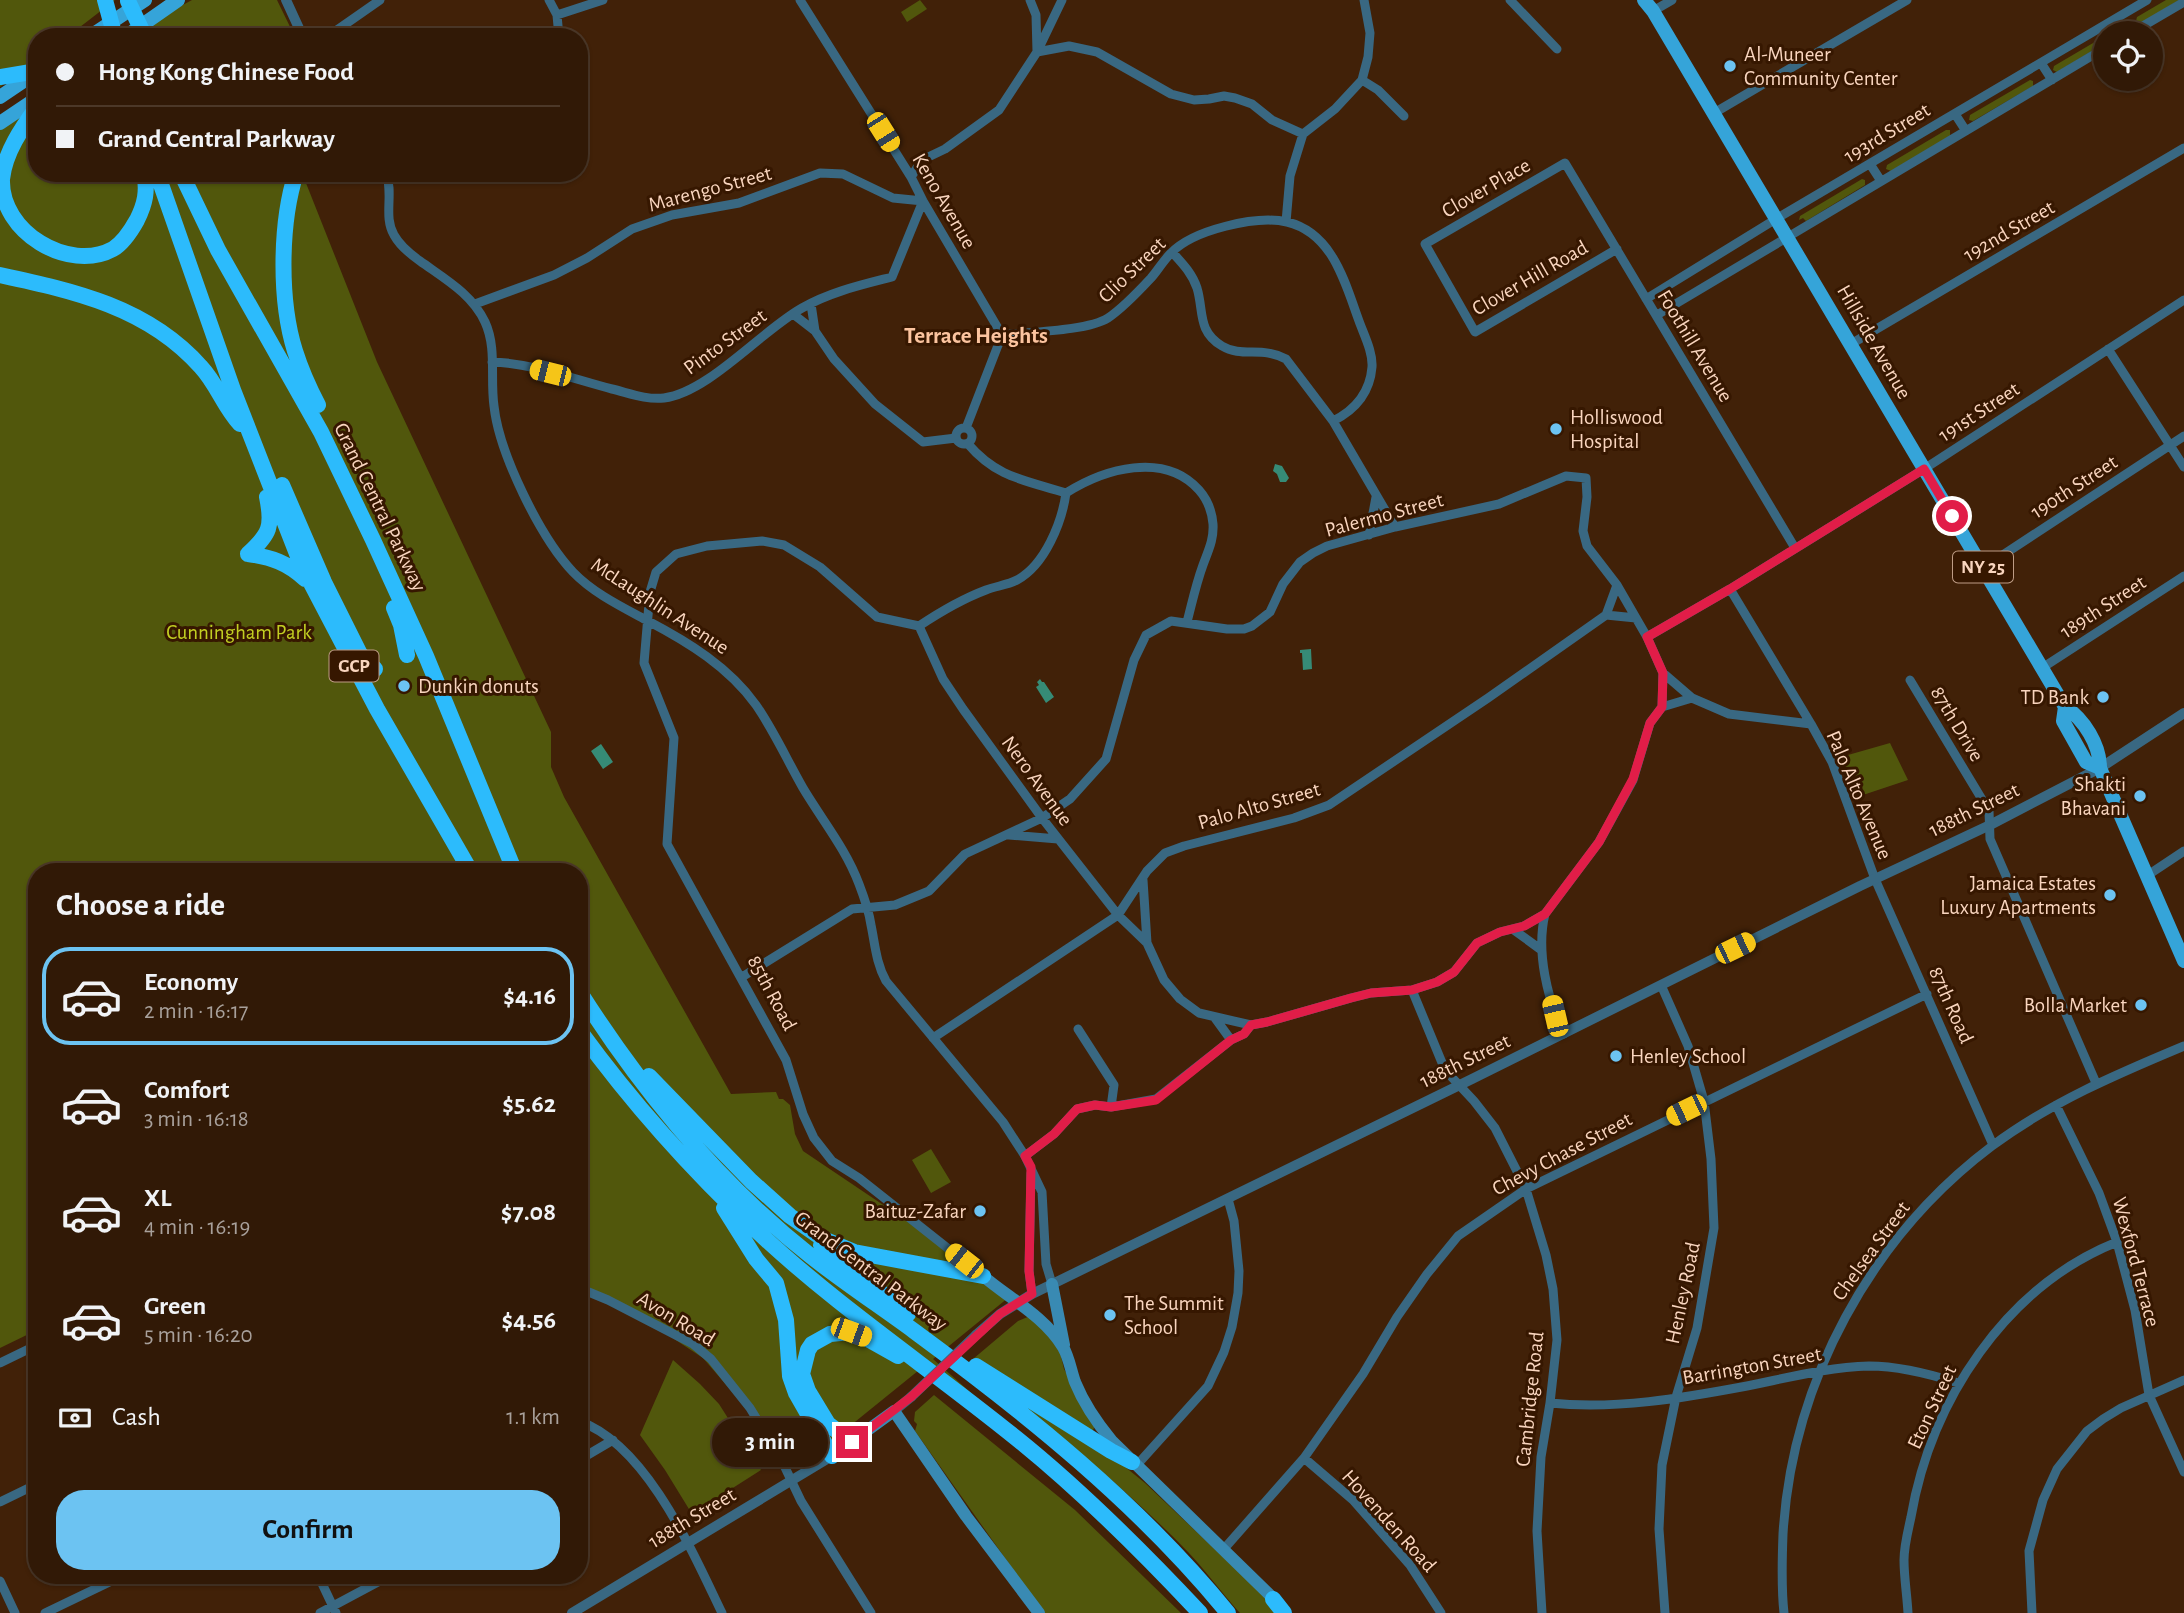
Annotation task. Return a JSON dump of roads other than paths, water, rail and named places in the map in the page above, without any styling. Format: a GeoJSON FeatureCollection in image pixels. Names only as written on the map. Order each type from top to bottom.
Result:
{"type":"FeatureCollection","features":[{"type":"Feature","properties":{"kind":"highway"},"geometry":{"type":"LineString","coordinates":[[105,0],[113,28]]}},
{"type":"Feature","properties":{"kind":"highway"},"geometry":{"type":"LineString","coordinates":[[128,0],[135,28]]}},
{"type":"Feature","properties":{"kind":"highway"},"geometry":{"type":"LineString","coordinates":[[128,0],[141,28]]}},
{"type":"Feature","properties":{"kind":"highway"},"geometry":{"type":"LineString","coordinates":[[0,77],[28,73]]}},
{"type":"Feature","properties":{"kind":"highway"},"geometry":{"type":"LineString","coordinates":[[28,120],[17,135],[2,179],[4,197],[11,216],[25,234],[46,249],[93,255],[115,248],[131,230],[143,206],[145,182]]}},
{"type":"Feature","properties":{"kind":"highway","name":"GCP"},"geometry":{"type":"LineString","coordinates":[[160,182],[214,337],[297,553],[395,742],[468,863]]}},
{"type":"Feature","properties":{"kind":"highway","name":"Grand Central Parkway"},"geometry":{"type":"LineString","coordinates":[[185,182],[230,271],[321,432],[373,540],[431,667],[511,863]]}},
{"type":"Feature","properties":{"kind":"highway"},"geometry":{"type":"LineString","coordinates":[[294,182],[284,249],[291,337],[310,390],[345,456],[373,540]]}},
{"type":"Feature","properties":{"kind":"highway"},"geometry":{"type":"LineString","coordinates":[[0,275],[93,297],[132,314],[182,348],[201,367],[220,393],[232,416],[254,444],[271,523],[264,539],[248,554],[271,558],[287,565],[313,587]]}},
{"type":"Feature","properties":{"kind":"highway"},"geometry":{"type":"LineString","coordinates":[[214,337],[254,419],[330,593],[360,654],[375,669]]}},
{"type":"Feature","properties":{"kind":"highway"},"geometry":{"type":"LineString","coordinates":[[321,432],[340,496],[398,617],[407,655]]}},
{"type":"Feature","properties":{"kind":"highway"},"geometry":{"type":"LineString","coordinates":[[457,757],[472,793],[504,845]]}},
{"type":"Feature","properties":{"kind":"highway"},"geometry":{"type":"LineString","coordinates":[[425,772],[469,863]]}},
{"type":"Feature","properties":{"kind":"highway","name":"Grand Central Parkway"},"geometry":{"type":"LineString","coordinates":[[588,1004],[611,1039],[679,1127],[756,1207],[811,1256],[916,1332],[1035,1424],[1104,1483],[1164,1541],[1228,1613]]}},
{"type":"Feature","properties":{"kind":"highway"},"geometry":{"type":"LineString","coordinates":[[611,1039],[742,1172],[835,1257],[977,1367],[1134,1464]]}},
{"type":"Feature","properties":{"kind":"highway","name":"Grand Central Parkway"},"geometry":{"type":"LineString","coordinates":[[588,1042],[658,1131],[759,1233],[810,1278],[1084,1495],[1146,1555],[1200,1613]]}},
{"type":"Feature","properties":{"kind":"highway"},"geometry":{"type":"LineString","coordinates":[[710,1185],[756,1259],[776,1283],[786,1320],[788,1359],[793,1384],[832,1456]]}},
{"type":"Feature","properties":{"kind":"highway"},"geometry":{"type":"LineString","coordinates":[[790,1216],[822,1239],[847,1250],[982,1276]]}},
{"type":"Feature","properties":{"kind":"highway"},"geometry":{"type":"LineString","coordinates":[[852,1442],[828,1424],[803,1382],[804,1357],[812,1344],[821,1338],[851,1332],[950,1387]]}},
{"type":"Feature","properties":{"kind":"highway"},"geometry":{"type":"LineString","coordinates":[[1273,1599],[1287,1613]]}},
{"type":"Feature","properties":{"kind":"main road"},"geometry":{"type":"LineString","coordinates":[[103,28],[145,0]]}},
{"type":"Feature","properties":{"kind":"main road"},"geometry":{"type":"LineString","coordinates":[[138,28],[178,0]]}},
{"type":"Feature","properties":{"kind":"main road","name":"Hillside Avenue"},"geometry":{"type":"LineString","coordinates":[[1648,5],[2065,707],[2076,714],[2100,754],[2100,768],[2184,961]]}},
{"type":"Feature","properties":{"kind":"main road"},"geometry":{"type":"LineString","coordinates":[[0,97],[28,78]]}},
{"type":"Feature","properties":{"kind":"main road"},"geometry":{"type":"LineString","coordinates":[[0,123],[28,104]]}},
{"type":"Feature","properties":{"kind":"main road","name":"85th Road"},"geometry":{"type":"LineString","coordinates":[[982,1276],[1016,1303]]}},
{"type":"Feature","properties":{"kind":"main road"},"geometry":{"type":"LineString","coordinates":[[1052,1284],[1065,1349],[1076,1383],[1092,1414],[1134,1464],[1273,1599]]}},
{"type":"Feature","properties":{"kind":"main road"},"geometry":{"type":"LineString","coordinates":[[1016,1303],[1040,1320],[1065,1349]]}},
{"type":"Feature","properties":{"kind":"main road"},"geometry":{"type":"LineString","coordinates":[[832,1456],[894,1411],[966,1516],[1039,1613]]}},
{"type":"Feature","properties":{"kind":"street"},"geometry":{"type":"LineString","coordinates":[[286,0],[299,28]]}},
{"type":"Feature","properties":{"kind":"street"},"geometry":{"type":"LineString","coordinates":[[340,28],[380,0]]}},
{"type":"Feature","properties":{"kind":"street"},"geometry":{"type":"LineString","coordinates":[[549,0],[557,15],[558,28]]}},
{"type":"Feature","properties":{"kind":"street"},"geometry":{"type":"LineString","coordinates":[[557,15],[603,0]]}},
{"type":"Feature","properties":{"kind":"street","name":"Keno Avenue"},"geometry":{"type":"LineString","coordinates":[[800,0],[911,177],[1002,335]]}},
{"type":"Feature","properties":{"kind":"street"},"geometry":{"type":"LineString","coordinates":[[1030,0],[1036,15],[1037,52]]}},
{"type":"Feature","properties":{"kind":"street"},"geometry":{"type":"LineString","coordinates":[[911,177],[922,160],[945,149],[999,110],[1037,52],[1062,0]]}},
{"type":"Feature","properties":{"kind":"street"},"geometry":{"type":"LineString","coordinates":[[1286,222],[1290,176],[1303,134],[1335,109],[1362,80],[1370,33],[1364,0]]}},
{"type":"Feature","properties":{"kind":"street"},"geometry":{"type":"LineString","coordinates":[[1510,0],[1557,49]]}},
{"type":"Feature","properties":{"kind":"street"},"geometry":{"type":"LineString","coordinates":[[1648,5],[1672,0]]}},
{"type":"Feature","properties":{"kind":"street"},"geometry":{"type":"LineString","coordinates":[[1714,113],[1907,0]]}},
{"type":"Feature","properties":{"kind":"street","name":"193rd Street"},"geometry":{"type":"LineString","coordinates":[[1646,299],[2147,0]]}},
{"type":"Feature","properties":{"kind":"street"},"geometry":{"type":"LineString","coordinates":[[2151,21],[2184,2]]}},
{"type":"Feature","properties":{"kind":"street"},"geometry":{"type":"LineString","coordinates":[[2120,16],[2123,21]]}},
{"type":"Feature","properties":{"kind":"street"},"geometry":{"type":"LineString","coordinates":[[1037,52],[1061,46],[1084,48],[1103,55],[1171,94],[1194,100],[1224,96],[1236,98],[1252,104],[1272,120],[1303,134]]}},
{"type":"Feature","properties":{"kind":"street","name":"193rd Street"},"geometry":{"type":"LineString","coordinates":[[1657,315],[2093,55]]}},
{"type":"Feature","properties":{"kind":"street"},"geometry":{"type":"LineString","coordinates":[[2041,63],[2052,80]]}},
{"type":"Feature","properties":{"kind":"street"},"geometry":{"type":"LineString","coordinates":[[1362,80],[1378,90],[1404,116]]}},
{"type":"Feature","properties":{"kind":"street"},"geometry":{"type":"LineString","coordinates":[[1955,114],[1966,131]]}},
{"type":"Feature","properties":{"kind":"street","name":"192nd Street"},"geometry":{"type":"LineString","coordinates":[[1851,344],[2184,148]]}},
{"type":"Feature","properties":{"kind":"street","name":"Clover Place"},"geometry":{"type":"LineString","coordinates":[[1424,244],[1565,163]]}},
{"type":"Feature","properties":{"kind":"street","name":"Foothill Avenue"},"geometry":{"type":"LineString","coordinates":[[1565,163],[1795,548]]}},
{"type":"Feature","properties":{"kind":"street"},"geometry":{"type":"LineString","coordinates":[[1870,164],[1881,181]]}},
{"type":"Feature","properties":{"kind":"street","name":"Marengo Street"},"geometry":{"type":"LineString","coordinates":[[475,304],[554,275],[587,258],[632,229],[672,215],[738,203],[820,173],[843,174],[893,198],[923,201]]}},
{"type":"Feature","properties":{"kind":"street","name":"McLaughlin Avenue"},"geometry":{"type":"LineString","coordinates":[[389,182],[389,220],[394,237],[410,254],[460,289],[475,304],[489,334],[493,403],[501,438],[521,486],[550,540],[568,566],[583,581],[712,660],[753,702],[859,882],[882,974],[1003,1122],[1031,1167],[1042,1192],[1046,1264],[1052,1284]]}},
{"type":"Feature","properties":{"kind":"street","name":"Pinto Street"},"geometry":{"type":"LineString","coordinates":[[492,362],[525,367],[635,396],[666,397],[694,387],[811,303],[835,292],[892,277],[923,201]]}},
{"type":"Feature","properties":{"kind":"street","name":"Clio Street"},"geometry":{"type":"LineString","coordinates":[[1002,335],[1069,328],[1105,320],[1151,278],[1172,252],[1200,236],[1247,222],[1286,222],[1314,236],[1335,260],[1372,358],[1366,390],[1359,401],[1334,421]]}},
{"type":"Feature","properties":{"kind":"street","name":"Clover Hill Road"},"geometry":{"type":"LineString","coordinates":[[1424,244],[1475,332],[1617,249]]}},
{"type":"Feature","properties":{"kind":"street"},"geometry":{"type":"LineString","coordinates":[[1172,252],[1185,265],[1194,280],[1200,314],[1209,335],[1218,344],[1234,352],[1262,351],[1286,359],[1334,421],[1395,527]]}},
{"type":"Feature","properties":{"kind":"street"},"geometry":{"type":"LineString","coordinates":[[1708,261],[1716,278]]}},
{"type":"Feature","properties":{"kind":"street","name":"191st Street"},"geometry":{"type":"LineString","coordinates":[[1647,637],[1924,469],[2184,300]]}},
{"type":"Feature","properties":{"kind":"street"},"geometry":{"type":"LineString","coordinates":[[811,303],[816,331]]}},
{"type":"Feature","properties":{"kind":"street"},"geometry":{"type":"LineString","coordinates":[[793,314],[816,331],[847,375],[891,418],[923,442],[956,438]]}},
{"type":"Feature","properties":{"kind":"street"},"geometry":{"type":"LineString","coordinates":[[966,428],[972,439],[968,443],[960,444],[956,438],[958,431],[966,428],[1002,335]]}},
{"type":"Feature","properties":{"kind":"street"},"geometry":{"type":"LineString","coordinates":[[2108,349],[2184,467]]}},
{"type":"Feature","properties":{"kind":"street","name":"190th Street"},"geometry":{"type":"LineString","coordinates":[[1983,568],[2184,436]]}},
{"type":"Feature","properties":{"kind":"street"},"geometry":{"type":"LineString","coordinates":[[968,443],[984,461],[1000,472],[1066,493],[1096,477],[1125,469],[1174,471],[1192,482],[1208,504],[1213,526],[1210,547],[1187,622]]}},
{"type":"Feature","properties":{"kind":"street","name":"Palermo Street"},"geometry":{"type":"LineString","coordinates":[[867,908],[895,905],[929,891],[965,854],[1042,818],[1070,799],[1106,759],[1135,660],[1146,635],[1171,621],[1227,629],[1252,626],[1270,612],[1283,584],[1300,562],[1327,546],[1395,527],[1499,504],[1566,476],[1586,478]]}},
{"type":"Feature","properties":{"kind":"street","name":"Palo Alto Avenue"},"geometry":{"type":"LineString","coordinates":[[1586,478],[1583,531],[1587,546],[1617,585],[1647,637],[1663,673],[1692,698],[1729,714],[1811,724],[1832,762],[1875,879]]}},
{"type":"Feature","properties":{"kind":"street"},"geometry":{"type":"LineString","coordinates":[[919,626],[960,601],[1018,580],[1033,566],[1055,534],[1066,493]]}},
{"type":"Feature","properties":{"kind":"street"},"geometry":{"type":"LineString","coordinates":[[1369,535],[1376,497]]}},
{"type":"Feature","properties":{"kind":"street","name":"85th Road"},"geometry":{"type":"LineString","coordinates":[[919,626],[877,617],[820,567],[785,545],[762,541],[707,546],[676,554],[656,572],[646,620],[644,663],[674,738],[667,844],[786,1060],[807,1126],[820,1148],[832,1160],[859,1178],[982,1276]]}},
{"type":"Feature","properties":{"kind":"street","name":"189th Street"},"geometry":{"type":"LineString","coordinates":[[2042,668],[2184,576]]}},
{"type":"Feature","properties":{"kind":"street"},"geometry":{"type":"LineString","coordinates":[[1617,585],[1606,615],[1636,618]]}},
{"type":"Feature","properties":{"kind":"street"},"geometry":{"type":"LineString","coordinates":[[1730,589],[1811,724]]}},
{"type":"Feature","properties":{"kind":"street","name":"Palo Alto Street"},"geometry":{"type":"LineString","coordinates":[[933,1038],[1118,915],[1155,861],[1165,853],[1294,818],[1329,805],[1606,615]]}},
{"type":"Feature","properties":{"kind":"street","name":"Nero Avenue"},"geometry":{"type":"LineString","coordinates":[[919,626],[943,679],[1042,818],[1118,915],[1147,943]]}},
{"type":"Feature","properties":{"kind":"street"},"geometry":{"type":"LineString","coordinates":[[1025,1156],[1054,1134],[1077,1109],[1156,1100],[1231,1040],[1244,1034],[1251,1025],[1371,993],[1412,990],[1437,982],[1454,972],[1469,951],[1487,937],[1514,930],[1545,914],[1599,842],[1633,779],[1650,723],[1662,707],[1663,673]]}},
{"type":"Feature","properties":{"kind":"street","name":"87th Drive"},"geometry":{"type":"LineString","coordinates":[[1910,680],[1989,811],[1990,825]]}},
{"type":"Feature","properties":{"kind":"street"},"geometry":{"type":"LineString","coordinates":[[1662,707],[1692,698]]}},
{"type":"Feature","properties":{"kind":"street","name":"188th Street"},"geometry":{"type":"LineString","coordinates":[[894,1411],[976,1335],[1016,1303],[1032,1294],[1990,825],[2100,768],[2184,713]]}},
{"type":"Feature","properties":{"kind":"street"},"geometry":{"type":"LineString","coordinates":[[1990,825],[1990,839],[2096,1083]]}},
{"type":"Feature","properties":{"kind":"street"},"geometry":{"type":"LineString","coordinates":[[1007,834],[1058,839]]}},
{"type":"Feature","properties":{"kind":"street"},"geometry":{"type":"LineString","coordinates":[[2148,875],[2184,851]]}},
{"type":"Feature","properties":{"kind":"street","name":"87th Road"},"geometry":{"type":"LineString","coordinates":[[1875,879],[1993,1145]]}},
{"type":"Feature","properties":{"kind":"street","name":"Nero Avenue"},"geometry":{"type":"LineString","coordinates":[[1143,880],[1147,943],[1164,981],[1180,999],[1199,1013],[1251,1025]]}},
{"type":"Feature","properties":{"kind":"street"},"geometry":{"type":"LineString","coordinates":[[742,977],[852,909],[867,908]]}},
{"type":"Feature","properties":{"kind":"street"},"geometry":{"type":"LineString","coordinates":[[1545,914],[1540,948],[1555,1016],[1564,1034]]}},
{"type":"Feature","properties":{"kind":"street"},"geometry":{"type":"LineString","coordinates":[[1514,930],[1540,948]]}},
{"type":"Feature","properties":{"kind":"street","name":"Henley Road"},"geometry":{"type":"LineString","coordinates":[[1661,985],[1688,1046],[1704,1101],[1711,1159],[1714,1228],[1697,1328],[1676,1397],[1661,1465],[1659,1529],[1665,1613]]}},
{"type":"Feature","properties":{"kind":"street","name":"Cambridge Road"},"geometry":{"type":"LineString","coordinates":[[1412,990],[1445,1070],[1495,1128],[1526,1188],[1546,1255],[1553,1289],[1557,1340],[1541,1457],[1537,1531],[1542,1613]]}},
{"type":"Feature","properties":{"kind":"street","name":"Chevy Chase Street"},"geometry":{"type":"LineString","coordinates":[[1223,1550],[1304,1458],[1363,1374],[1397,1317],[1458,1236],[1526,1188],[1927,993]]}},
{"type":"Feature","properties":{"kind":"street","name":"Nero Avenue"},"geometry":{"type":"LineString","coordinates":[[1215,1018],[1231,1040]]}},
{"type":"Feature","properties":{"kind":"street"},"geometry":{"type":"LineString","coordinates":[[1078,1029],[1114,1085],[1111,1107]]}},
{"type":"Feature","properties":{"kind":"street","name":"Chelsea Street"},"geometry":{"type":"LineString","coordinates":[[1784,1613],[1782,1552],[1789,1478],[1804,1413],[1846,1314],[1906,1227],[1947,1183],[1993,1145],[2096,1083],[2184,1046]]}},
{"type":"Feature","properties":{"kind":"street","name":"Wexford Terrace"},"geometry":{"type":"LineString","coordinates":[[2056,1105],[2099,1193],[2117,1242],[2135,1310],[2149,1395],[2184,1472]]}},
{"type":"Feature","properties":{"kind":"street","name":"McLaughlin Avenue"},"geometry":{"type":"LineString","coordinates":[[1031,1167],[1029,1271],[1032,1294]]}},
{"type":"Feature","properties":{"kind":"street"},"geometry":{"type":"LineString","coordinates":[[1134,1464],[1208,1386],[1224,1352],[1232,1327],[1239,1271],[1234,1221],[1228,1199]]}},
{"type":"Feature","properties":{"kind":"street","name":"Eton Street"},"geometry":{"type":"LineString","coordinates":[[1908,1613],[1904,1558],[1916,1485],[1958,1383],[1979,1352],[2047,1282],[2084,1258],[2117,1242]]}},
{"type":"Feature","properties":{"kind":"street","name":"Avon Road"},"geometry":{"type":"LineString","coordinates":[[588,1292],[693,1344],[711,1359],[750,1408],[781,1459],[801,1501],[871,1613]]}},
{"type":"Feature","properties":{"kind":"street"},"geometry":{"type":"LineString","coordinates":[[0,1363],[28,1349]]}},
{"type":"Feature","properties":{"kind":"street","name":"Barrington Street"},"geometry":{"type":"LineString","coordinates":[[1550,1403],[1605,1405],[1676,1397],[1744,1387],[1820,1371],[1867,1366],[1888,1367],[1958,1383]]}},
{"type":"Feature","properties":{"kind":"street"},"geometry":{"type":"LineString","coordinates":[[2032,1613],[2029,1551],[2037,1518],[2052,1477],[2064,1458],[2087,1431],[2120,1408],[2184,1380]]}},
{"type":"Feature","properties":{"kind":"street"},"geometry":{"type":"LineString","coordinates":[[588,1427],[613,1440],[647,1475],[688,1544],[722,1613]]}},
{"type":"Feature","properties":{"kind":"street"},"geometry":{"type":"LineString","coordinates":[[588,1455],[613,1440]]}},
{"type":"Feature","properties":{"kind":"street","name":"188th Street"},"geometry":{"type":"LineString","coordinates":[[572,1613],[832,1456]]}},
{"type":"Feature","properties":{"kind":"street","name":"Hovenden Road"},"geometry":{"type":"LineString","coordinates":[[1304,1458],[1353,1500],[1410,1565],[1441,1613]]}},
{"type":"Feature","properties":{"kind":"street"},"geometry":{"type":"LineString","coordinates":[[0,1502],[28,1488]]}},
{"type":"Feature","properties":{"kind":"street"},"geometry":{"type":"LineString","coordinates":[[0,1581],[15,1613]]}},
{"type":"Feature","properties":{"kind":"street"},"geometry":{"type":"LineString","coordinates":[[45,1613],[105,1584]]}},
{"type":"Feature","properties":{"kind":"street"},"geometry":{"type":"LineString","coordinates":[[322,1584],[335,1610]]}},
{"type":"Feature","properties":{"kind":"street"},"geometry":{"type":"LineString","coordinates":[[320,1613],[335,1610],[377,1584]]}},
{"type":"Feature","properties":{"kind":"water"},"geometry":{"type":"Polygon","coordinates":[[[1275,464],[1282,466],[1289,478],[1286,482],[1280,482],[1273,471],[1275,464]]]}},
{"type":"Feature","properties":{"kind":"water"},"geometry":{"type":"Polygon","coordinates":[[[1311,649],[1312,669],[1303,670],[1300,650],[1311,649]]]}},
{"type":"Feature","properties":{"kind":"water"},"geometry":{"type":"Polygon","coordinates":[[[1040,679],[1054,697],[1046,703],[1036,687],[1040,679]]]}},
{"type":"Feature","properties":{"kind":"water"},"geometry":{"type":"Polygon","coordinates":[[[601,744],[613,762],[603,769],[591,751],[601,744]]]}},
{"type":"Feature","properties":{"kind":"place","name":"Al-Muneer Community Center"},"geometry":{"type":"Point","coordinates":[1730,66]}},
{"type":"Feature","properties":{"kind":"place","name":"Holliswood Hospital"},"geometry":{"type":"Point","coordinates":[1556,429]}},
{"type":"Feature","properties":{"kind":"place","name":"Dunkin donuts"},"geometry":{"type":"Point","coordinates":[404,686]}},
{"type":"Feature","properties":{"kind":"place","name":"TD Bank"},"geometry":{"type":"Point","coordinates":[2103,697]}},
{"type":"Feature","properties":{"kind":"place","name":"Shakti Bhavani"},"geometry":{"type":"Point","coordinates":[2140,796]}},
{"type":"Feature","properties":{"kind":"place","name":"Jamaica Estates Luxury Apartments"},"geometry":{"type":"Point","coordinates":[2110,895]}},
{"type":"Feature","properties":{"kind":"place","name":"Bolla Market"},"geometry":{"type":"Point","coordinates":[2141,1005]}},
{"type":"Feature","properties":{"kind":"place","name":"Henley School"},"geometry":{"type":"Point","coordinates":[1616,1056]}},
{"type":"Feature","properties":{"kind":"place","name":"Baituz-Zafar"},"geometry":{"type":"Point","coordinates":[980,1211]}},
{"type":"Feature","properties":{"kind":"place","name":"The Summit School"},"geometry":{"type":"Point","coordinates":[1110,1315]}},
{"type":"Feature","properties":{"kind":"district","name":"Terrace Heights"},"geometry":{"type":"Point","coordinates":[976,336]}},
{"type":"Feature","properties":{"kind":"park label","name":"Cunningham Park"},"geometry":{"type":"Point","coordinates":[239,632]}}]}
